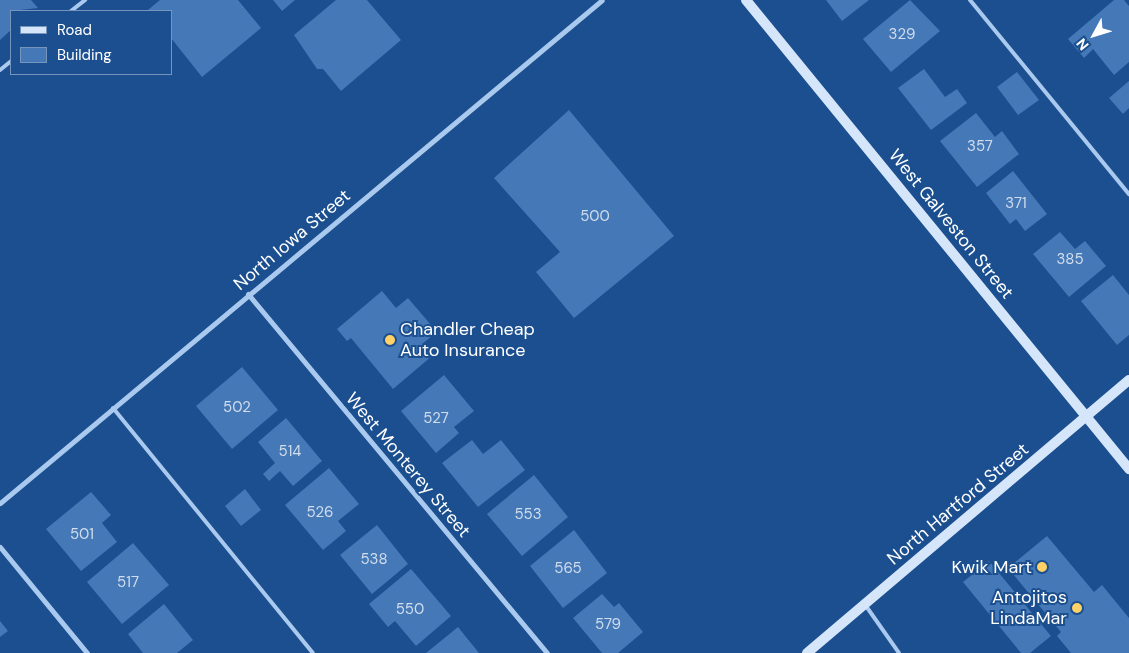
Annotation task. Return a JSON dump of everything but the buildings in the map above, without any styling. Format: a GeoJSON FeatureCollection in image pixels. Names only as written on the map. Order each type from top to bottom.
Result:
{"type":"FeatureCollection","features":[{"type":"Feature","properties":{"kind":"street","name":"North Iowa Street"},"geometry":{"type":"LineString","coordinates":[[0,503],[602,0]]}},
{"type":"Feature","properties":{"kind":"street","name":"West Galveston Street"},"geometry":{"type":"LineString","coordinates":[[746,0],[1129,469]]}},
{"type":"Feature","properties":{"kind":"street","name":"West Monterey Street"},"geometry":{"type":"LineString","coordinates":[[248,294],[547,653]]}},
{"type":"Feature","properties":{"kind":"street","name":"North Hartford Street"},"geometry":{"type":"LineString","coordinates":[[807,653],[1129,380]]}},
{"type":"Feature","properties":{"kind":"street"},"geometry":{"type":"LineString","coordinates":[[0,548],[87,653]]}},
{"type":"Feature","properties":{"kind":"lane"},"geometry":{"type":"LineString","coordinates":[[73,10],[85,0]]}},
{"type":"Feature","properties":{"kind":"lane"},"geometry":{"type":"LineString","coordinates":[[970,0],[1129,194]]}},
{"type":"Feature","properties":{"kind":"lane"},"geometry":{"type":"LineString","coordinates":[[0,70],[10,62]]}},
{"type":"Feature","properties":{"kind":"lane"},"geometry":{"type":"LineString","coordinates":[[113,408],[313,653]]}},
{"type":"Feature","properties":{"kind":"lane"},"geometry":{"type":"LineString","coordinates":[[865,605],[899,653]]}},
{"type":"Feature","properties":{"kind":"place","name":"Chandler Cheap Auto Insurance"},"geometry":{"type":"Point","coordinates":[390,340]}},
{"type":"Feature","properties":{"kind":"place","name":"Kwik Mart"},"geometry":{"type":"Point","coordinates":[1042,567]}},
{"type":"Feature","properties":{"kind":"place","name":"Antojitos LindaMar"},"geometry":{"type":"Point","coordinates":[1077,608]}}]}
